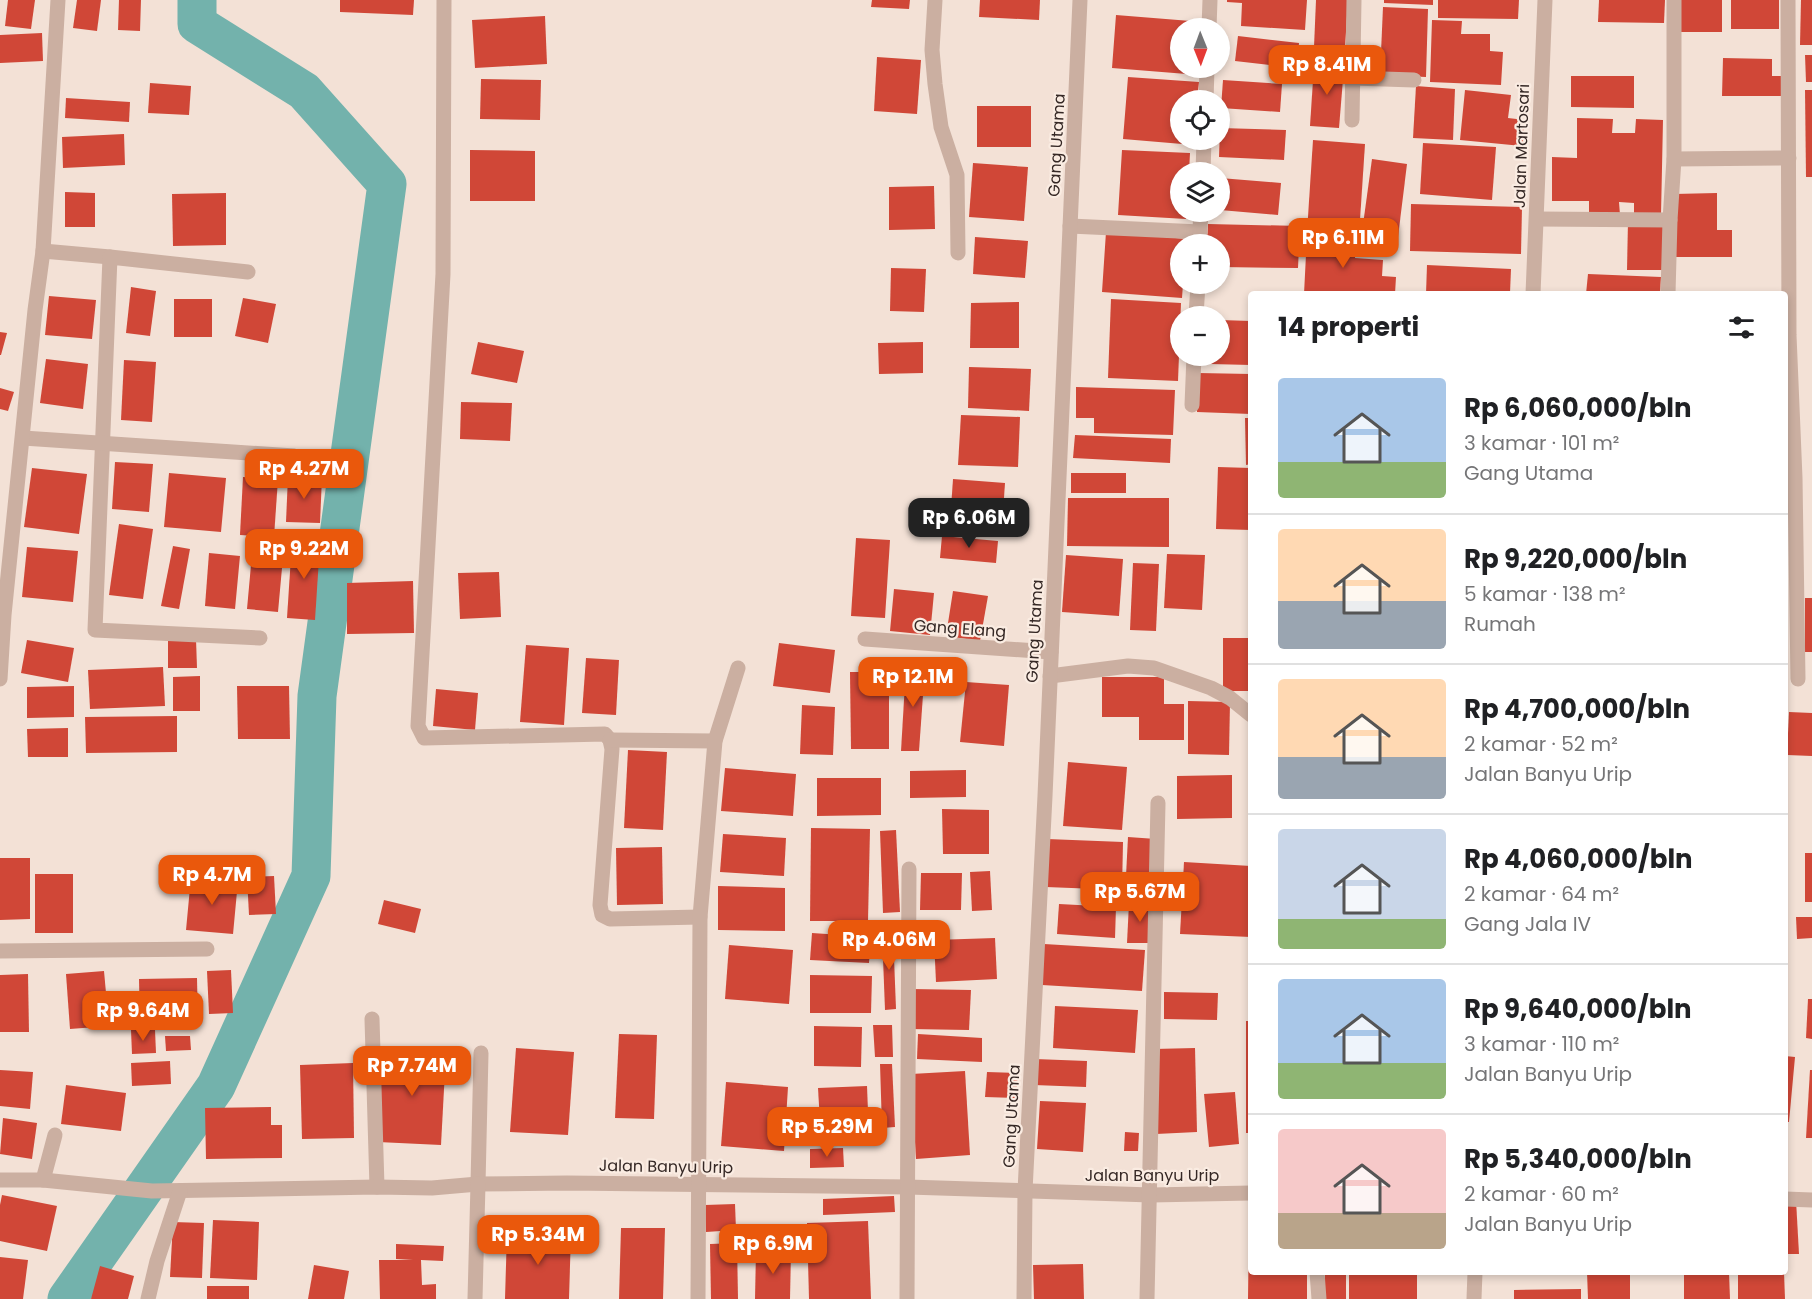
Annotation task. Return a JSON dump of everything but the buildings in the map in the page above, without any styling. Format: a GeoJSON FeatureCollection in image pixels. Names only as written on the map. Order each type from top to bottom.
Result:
{"type":"FeatureCollection","features":[{"type":"Feature","properties":{"kind":"street"},"geometry":{"type":"LineString","coordinates":[[0,680],[4,615],[43,251],[58,0]]}},
{"type":"Feature","properties":{"kind":"street"},"geometry":{"type":"LineString","coordinates":[[444,0],[443,274],[418,726],[424,738],[605,734],[610,740],[612,749],[600,905],[602,915],[610,919],[700,916]]}},
{"type":"Feature","properties":{"kind":"street"},"geometry":{"type":"LineString","coordinates":[[935,0],[932,50],[934,84],[941,127],[957,174],[958,253]]}},
{"type":"Feature","properties":{"kind":"street","name":"Gang Utama"},"geometry":{"type":"LineString","coordinates":[[1024,1299],[1025,1191],[1052,652],[1080,0]]}},
{"type":"Feature","properties":{"kind":"street"},"geometry":{"type":"LineString","coordinates":[[1209,18],[1210,0]]}},
{"type":"Feature","properties":{"kind":"street"},"geometry":{"type":"LineString","coordinates":[[1352,120],[1354,0]]}},
{"type":"Feature","properties":{"kind":"street","name":"Jalan Martosari"},"geometry":{"type":"LineString","coordinates":[[1533,291],[1545,0]]}},
{"type":"Feature","properties":{"kind":"street"},"geometry":{"type":"LineString","coordinates":[[1668,291],[1674,159],[1674,0]]}},
{"type":"Feature","properties":{"kind":"street"},"geometry":{"type":"LineString","coordinates":[[1788,0],[1790,478],[1798,679]]}},
{"type":"Feature","properties":{"kind":"street"},"geometry":{"type":"LineString","coordinates":[[1353,78],[1414,80]]}},
{"type":"Feature","properties":{"kind":"street"},"geometry":{"type":"LineString","coordinates":[[1674,159],[1789,158]]}},
{"type":"Feature","properties":{"kind":"street"},"geometry":{"type":"LineString","coordinates":[[1537,219],[1670,220]]}},
{"type":"Feature","properties":{"kind":"street"},"geometry":{"type":"LineString","coordinates":[[1070,226],[1170,235]]}},
{"type":"Feature","properties":{"kind":"street"},"geometry":{"type":"LineString","coordinates":[[43,251],[248,272]]}},
{"type":"Feature","properties":{"kind":"street"},"geometry":{"type":"LineString","coordinates":[[110,257],[95,630],[260,638]]}},
{"type":"Feature","properties":{"kind":"street"},"geometry":{"type":"LineString","coordinates":[[1192,405],[1194,366]]}},
{"type":"Feature","properties":{"kind":"street"},"geometry":{"type":"LineString","coordinates":[[22,438],[294,456]]}},
{"type":"Feature","properties":{"kind":"street","name":"Gang Elang"},"geometry":{"type":"LineString","coordinates":[[865,639],[1052,652]]}},
{"type":"Feature","properties":{"kind":"street"},"geometry":{"type":"LineString","coordinates":[[1050,675],[1128,666],[1154,668],[1211,688],[1230,698],[1248,713]]}},
{"type":"Feature","properties":{"kind":"street"},"geometry":{"type":"LineString","coordinates":[[698,1299],[700,916],[715,741],[738,668]]}},
{"type":"Feature","properties":{"kind":"street"},"geometry":{"type":"LineString","coordinates":[[610,740],[715,741]]}},
{"type":"Feature","properties":{"kind":"street"},"geometry":{"type":"LineString","coordinates":[[1147,1299],[1158,803]]}},
{"type":"Feature","properties":{"kind":"street"},"geometry":{"type":"LineString","coordinates":[[907,1299],[909,869]]}},
{"type":"Feature","properties":{"kind":"street"},"geometry":{"type":"LineString","coordinates":[[0,951],[207,949]]}},
{"type":"Feature","properties":{"kind":"street"},"geometry":{"type":"LineString","coordinates":[[372,1019],[377,1187]]}},
{"type":"Feature","properties":{"kind":"street"},"geometry":{"type":"LineString","coordinates":[[475,1299],[481,1053]]}},
{"type":"Feature","properties":{"kind":"street"},"geometry":{"type":"LineString","coordinates":[[43,1180],[56,1135]]}},
{"type":"Feature","properties":{"kind":"street","name":"Jalan Banyu Urip"},"geometry":{"type":"LineString","coordinates":[[0,1180],[43,1180],[152,1191],[432,1188],[478,1184],[698,1184],[908,1187],[1151,1195],[1248,1193]]}},
{"type":"Feature","properties":{"kind":"street"},"geometry":{"type":"LineString","coordinates":[[148,1299],[157,1261],[180,1191]]}},
{"type":"Feature","properties":{"kind":"street"},"geometry":{"type":"LineString","coordinates":[[1788,1198],[1812,1200]]}},
{"type":"Feature","properties":{"kind":"street"},"geometry":{"type":"LineString","coordinates":[[1317,1275],[1319,1299]]}},
{"type":"Feature","properties":{"kind":"street"},"geometry":{"type":"LineString","coordinates":[[1474,1299],[1475,1275]]}},
{"type":"Feature","properties":{"kind":"waterway"},"geometry":{"type":"LineString","coordinates":[[67,1299],[216,1086],[311,876],[317,696],[387,184],[304,91],[197,24],[197,0]]}}]}
